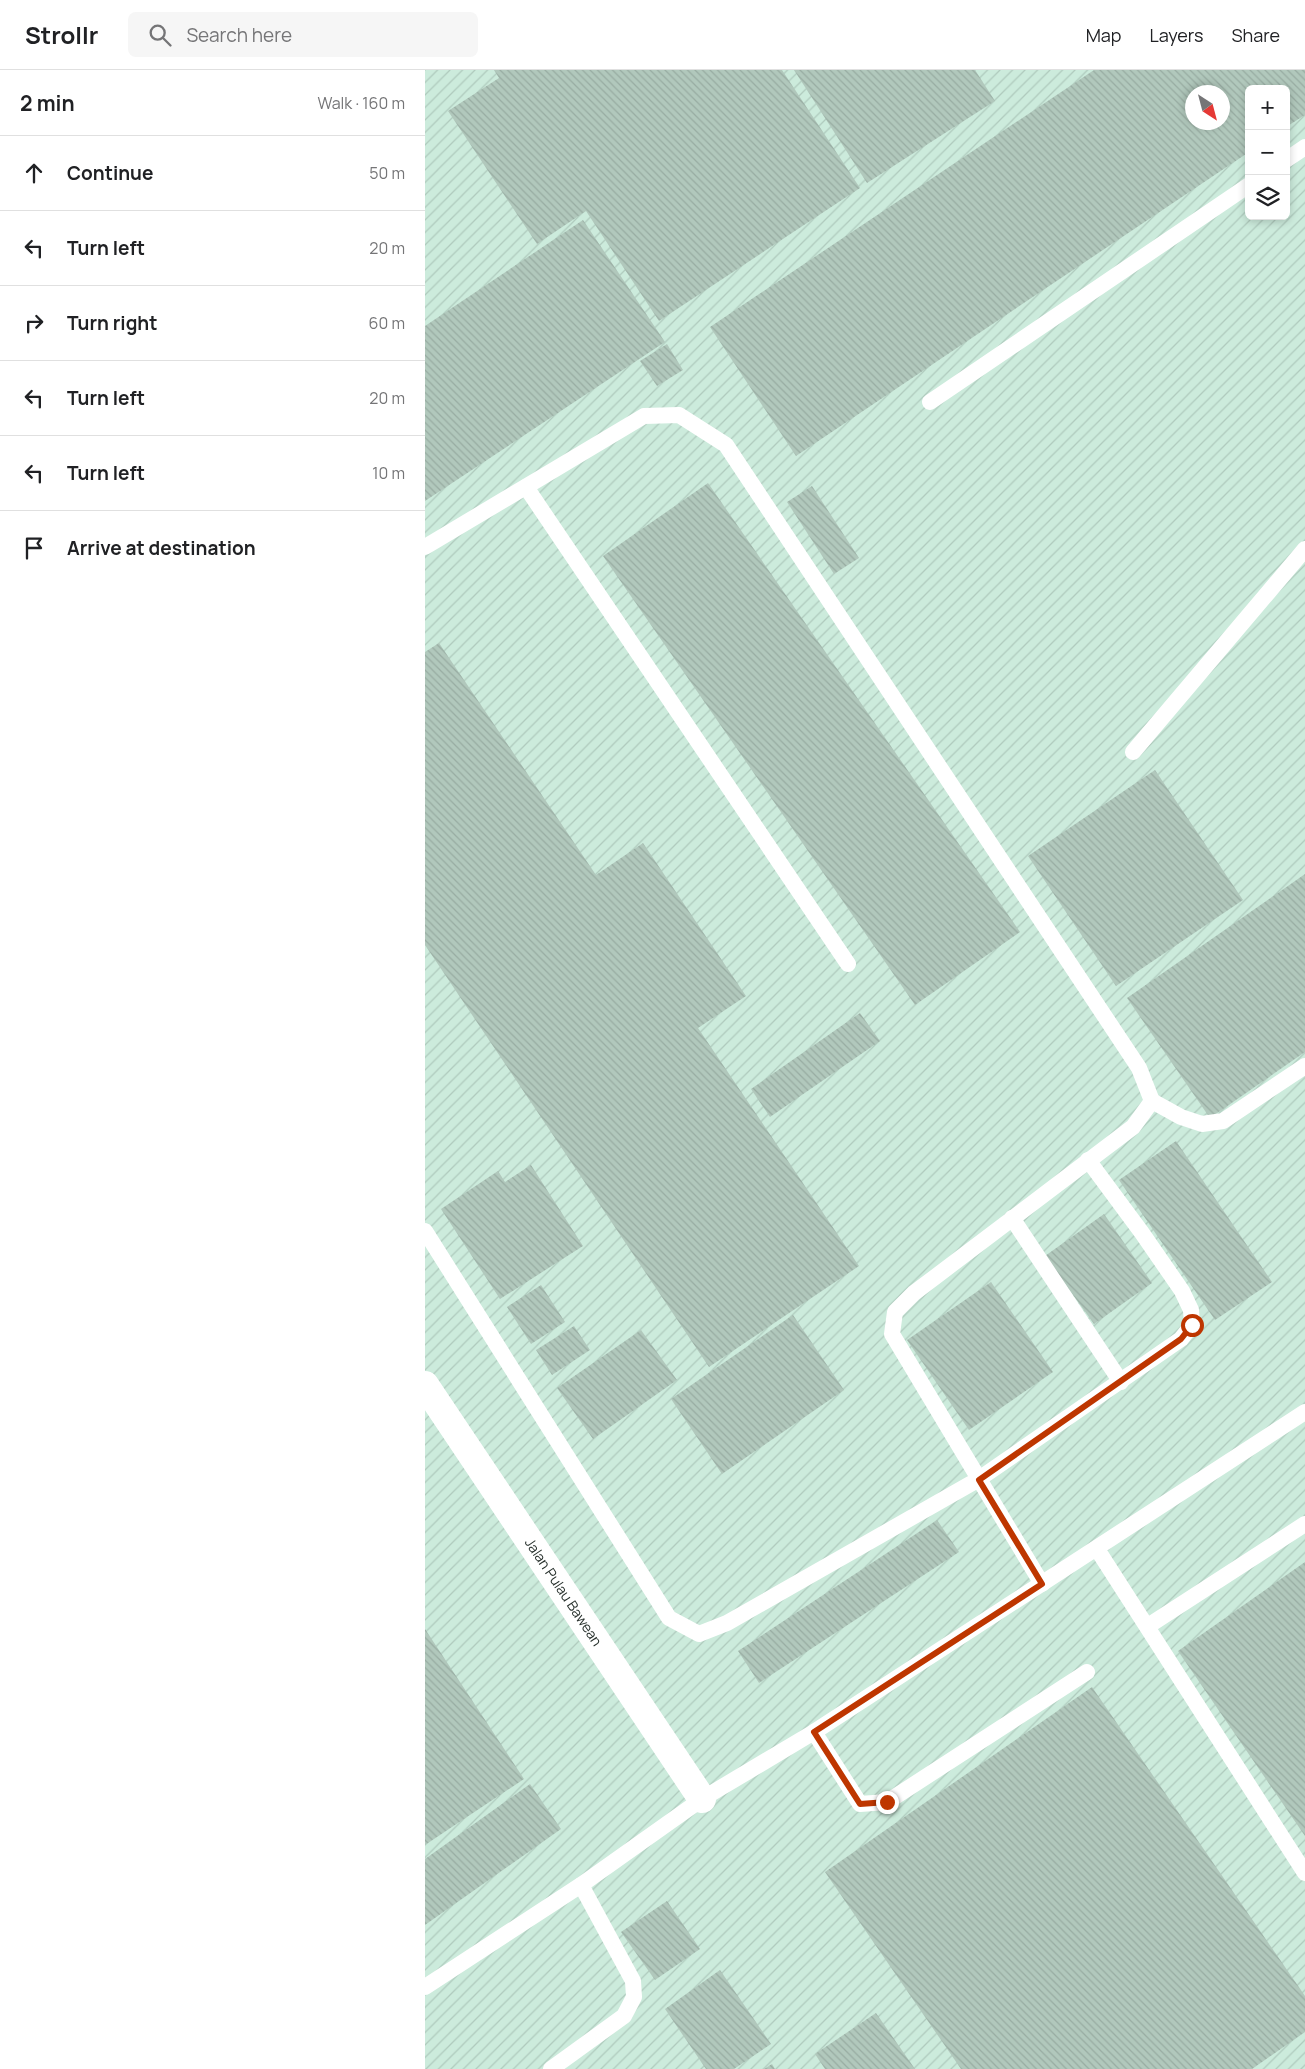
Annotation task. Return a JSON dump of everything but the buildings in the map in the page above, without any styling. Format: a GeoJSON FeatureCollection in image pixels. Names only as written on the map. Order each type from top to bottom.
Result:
{"type":"FeatureCollection","features":[{"type":"Feature","properties":{"kind":"street","name":"Jalan Pulau Bawean"},"geometry":{"type":"LineString","coordinates":[[425,1385],[702,1799]]}},
{"type":"Feature","properties":{"kind":"lane"},"geometry":{"type":"LineString","coordinates":[[1290,157],[1305,147]]}},
{"type":"Feature","properties":{"kind":"lane"},"geometry":{"type":"LineString","coordinates":[[929,402],[1245,188]]}},
{"type":"Feature","properties":{"kind":"lane"},"geometry":{"type":"LineString","coordinates":[[425,547],[644,416],[679,416],[727,445],[1139,1068],[1152,1101],[1181,1117],[1202,1124],[1223,1121],[1305,1066]]}},
{"type":"Feature","properties":{"kind":"lane"},"geometry":{"type":"LineString","coordinates":[[526,487],[848,964]]}},
{"type":"Feature","properties":{"kind":"lane"},"geometry":{"type":"LineString","coordinates":[[1133,752],[1305,550]]}},
{"type":"Feature","properties":{"kind":"lane"},"geometry":{"type":"LineString","coordinates":[[1042,1584],[892,1334],[895,1312],[914,1293],[1133,1127],[1152,1101]]}},
{"type":"Feature","properties":{"kind":"lane"},"geometry":{"type":"LineString","coordinates":[[425,1231],[669,1618],[699,1634],[727,1623],[979,1480],[1181,1339],[1192,1325],[1191,1310],[1182,1292],[1142,1233],[1088,1160]]}},
{"type":"Feature","properties":{"kind":"lane"},"geometry":{"type":"LineString","coordinates":[[1012,1218],[1121,1382]]}},
{"type":"Feature","properties":{"kind":"lane"},"geometry":{"type":"LineString","coordinates":[[425,1987],[581,1884],[702,1799],[814,1732],[1305,1412]]}},
{"type":"Feature","properties":{"kind":"lane"},"geometry":{"type":"LineString","coordinates":[[1148,1626],[1305,1524]]}},
{"type":"Feature","properties":{"kind":"lane"},"geometry":{"type":"LineString","coordinates":[[1097,1549],[1305,1873]]}},
{"type":"Feature","properties":{"kind":"lane"},"geometry":{"type":"LineString","coordinates":[[814,1732],[860,1804],[887,1802],[1087,1672]]}},
{"type":"Feature","properties":{"kind":"lane"},"geometry":{"type":"LineString","coordinates":[[551,2069],[624,2016],[634,1997],[633,1981],[581,1884]]}},
{"type":"Feature","properties":{"kind":"shaded area"},"geometry":{"type":"Polygon","coordinates":[[[425,70],[1305,70],[1305,2069],[425,2069],[425,70]]]}},
{"type":"Feature","properties":{"kind":"route"},"geometry":{"type":"LineString","coordinates":[[887,1802],[860,1804],[814,1732],[1042,1584],[979,1480],[1181,1339],[1192,1325]]}}]}
